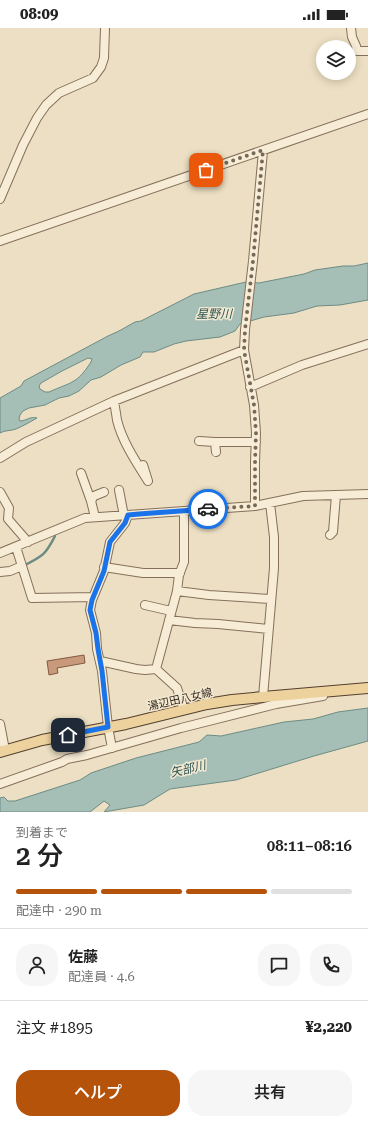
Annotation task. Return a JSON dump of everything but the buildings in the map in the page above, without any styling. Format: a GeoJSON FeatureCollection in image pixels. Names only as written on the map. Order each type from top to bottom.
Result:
{"type":"FeatureCollection","features":[{"type":"Feature","properties":{"kind":"main road","name":"湯辺田八女線"},"geometry":{"type":"LineString","coordinates":[[3,751],[42,740],[214,703],[259,697],[368,688]]}},
{"type":"Feature","properties":{"kind":"street"},"geometry":{"type":"LineString","coordinates":[[0,199],[36,118],[58,93],[93,78],[101,67],[104,58],[105,28]]}},
{"type":"Feature","properties":{"kind":"street"},"geometry":{"type":"LineString","coordinates":[[351,28],[352,37],[357,51],[368,51]]}},
{"type":"Feature","properties":{"kind":"street"},"geometry":{"type":"LineString","coordinates":[[0,241],[368,114]]}},
{"type":"Feature","properties":{"kind":"street"},"geometry":{"type":"LineString","coordinates":[[255,506],[256,433],[254,405],[244,350],[263,150]]}},
{"type":"Feature","properties":{"kind":"street"},"geometry":{"type":"LineString","coordinates":[[250,387],[302,365],[368,344]]}},
{"type":"Feature","properties":{"kind":"street"},"geometry":{"type":"LineString","coordinates":[[0,458],[26,442],[114,401],[244,350]]}},
{"type":"Feature","properties":{"kind":"street"},"geometry":{"type":"LineString","coordinates":[[114,401],[118,421],[124,439],[148,481],[143,465]]}},
{"type":"Feature","properties":{"kind":"street"},"geometry":{"type":"LineString","coordinates":[[199,441],[256,442]]}},
{"type":"Feature","properties":{"kind":"street"},"geometry":{"type":"LineString","coordinates":[[215,442],[216,452]]}},
{"type":"Feature","properties":{"kind":"street"},"geometry":{"type":"LineString","coordinates":[[81,473],[92,501],[95,517]]}},
{"type":"Feature","properties":{"kind":"street"},"geometry":{"type":"LineString","coordinates":[[112,748],[96,633],[90,610],[104,567],[110,542],[125,523],[126,515],[119,490]]}},
{"type":"Feature","properties":{"kind":"street"},"geometry":{"type":"LineString","coordinates":[[0,492],[9,508],[8,520],[28,542]]}},
{"type":"Feature","properties":{"kind":"street"},"geometry":{"type":"LineString","coordinates":[[92,501],[94,496],[104,492]]}},
{"type":"Feature","properties":{"kind":"street"},"geometry":{"type":"LineString","coordinates":[[0,553],[85,518],[255,506],[303,496],[368,494]]}},
{"type":"Feature","properties":{"kind":"street"},"geometry":{"type":"LineString","coordinates":[[330,536],[333,532],[336,495]]}},
{"type":"Feature","properties":{"kind":"street"},"geometry":{"type":"LineString","coordinates":[[256,710],[268,629],[274,568],[274,537],[270,503]]}},
{"type":"Feature","properties":{"kind":"street"},"geometry":{"type":"LineString","coordinates":[[156,669],[184,562],[184,511]]}},
{"type":"Feature","properties":{"kind":"street"},"geometry":{"type":"LineString","coordinates":[[16,547],[32,598],[93,597]]}},
{"type":"Feature","properties":{"kind":"street"},"geometry":{"type":"LineString","coordinates":[[0,572],[10,571],[22,566]]}},
{"type":"Feature","properties":{"kind":"street"},"geometry":{"type":"LineString","coordinates":[[104,567],[143,573],[180,573]]}},
{"type":"Feature","properties":{"kind":"street"},"geometry":{"type":"LineString","coordinates":[[176,591],[209,596],[270,599]]}},
{"type":"Feature","properties":{"kind":"street"},"geometry":{"type":"LineString","coordinates":[[145,605],[171,611]]}},
{"type":"Feature","properties":{"kind":"street"},"geometry":{"type":"LineString","coordinates":[[169,620],[195,624],[218,624],[268,629]]}},
{"type":"Feature","properties":{"kind":"street"},"geometry":{"type":"LineString","coordinates":[[100,661],[136,669],[156,669],[177,688],[184,710]]}},
{"type":"Feature","properties":{"kind":"street"},"geometry":{"type":"LineString","coordinates":[[0,784],[67,760],[182,728],[276,704],[318,697],[347,690]]}},
{"type":"Feature","properties":{"kind":"street"},"geometry":{"type":"LineString","coordinates":[[0,724],[3,751]]}},
{"type":"Feature","properties":{"kind":"water","name":"星野川"},"geometry":{"type":"Polygon","coordinates":[[[368,263],[368,300],[340,305],[317,306],[294,313],[264,317],[240,324],[235,331],[220,337],[186,341],[154,352],[143,352],[140,357],[121,365],[101,377],[91,380],[79,391],[69,396],[23,411],[20,415],[20,421],[37,418],[16,429],[0,433],[0,398],[21,386],[24,381],[135,322],[141,321],[194,294],[246,282],[259,283],[304,274],[315,270],[368,263]],[[88,358],[41,383],[39,386],[40,389],[45,392],[49,392],[73,382],[82,375],[92,359],[88,358]]]}},
{"type":"Feature","properties":{"kind":"water","name":"矢部川"},"geometry":{"type":"Polygon","coordinates":[[[368,708],[368,741],[236,780],[170,789],[144,805],[104,812],[110,805],[104,801],[90,812],[0,812],[0,798],[4,797],[8,801],[15,801],[80,780],[91,773],[136,758],[199,742],[207,735],[221,736],[284,722],[313,719],[338,712],[368,708]]]}},
{"type":"Feature","properties":{"kind":"waterway"},"geometry":{"type":"LineString","coordinates":[[25,565],[43,554],[55,536]]}},
{"type":"Feature","properties":{"kind":"way so far"},"geometry":{"type":"LineString","coordinates":[[206,170],[263,150],[244,350],[254,405],[256,433],[255,506],[208,509]]}},
{"type":"Feature","properties":{"kind":"route"},"geometry":{"type":"LineString","coordinates":[[68,735],[108,727],[102,671],[96,633],[90,610],[92,600],[104,571],[110,542],[125,523],[128,515],[208,509]]}}]}
